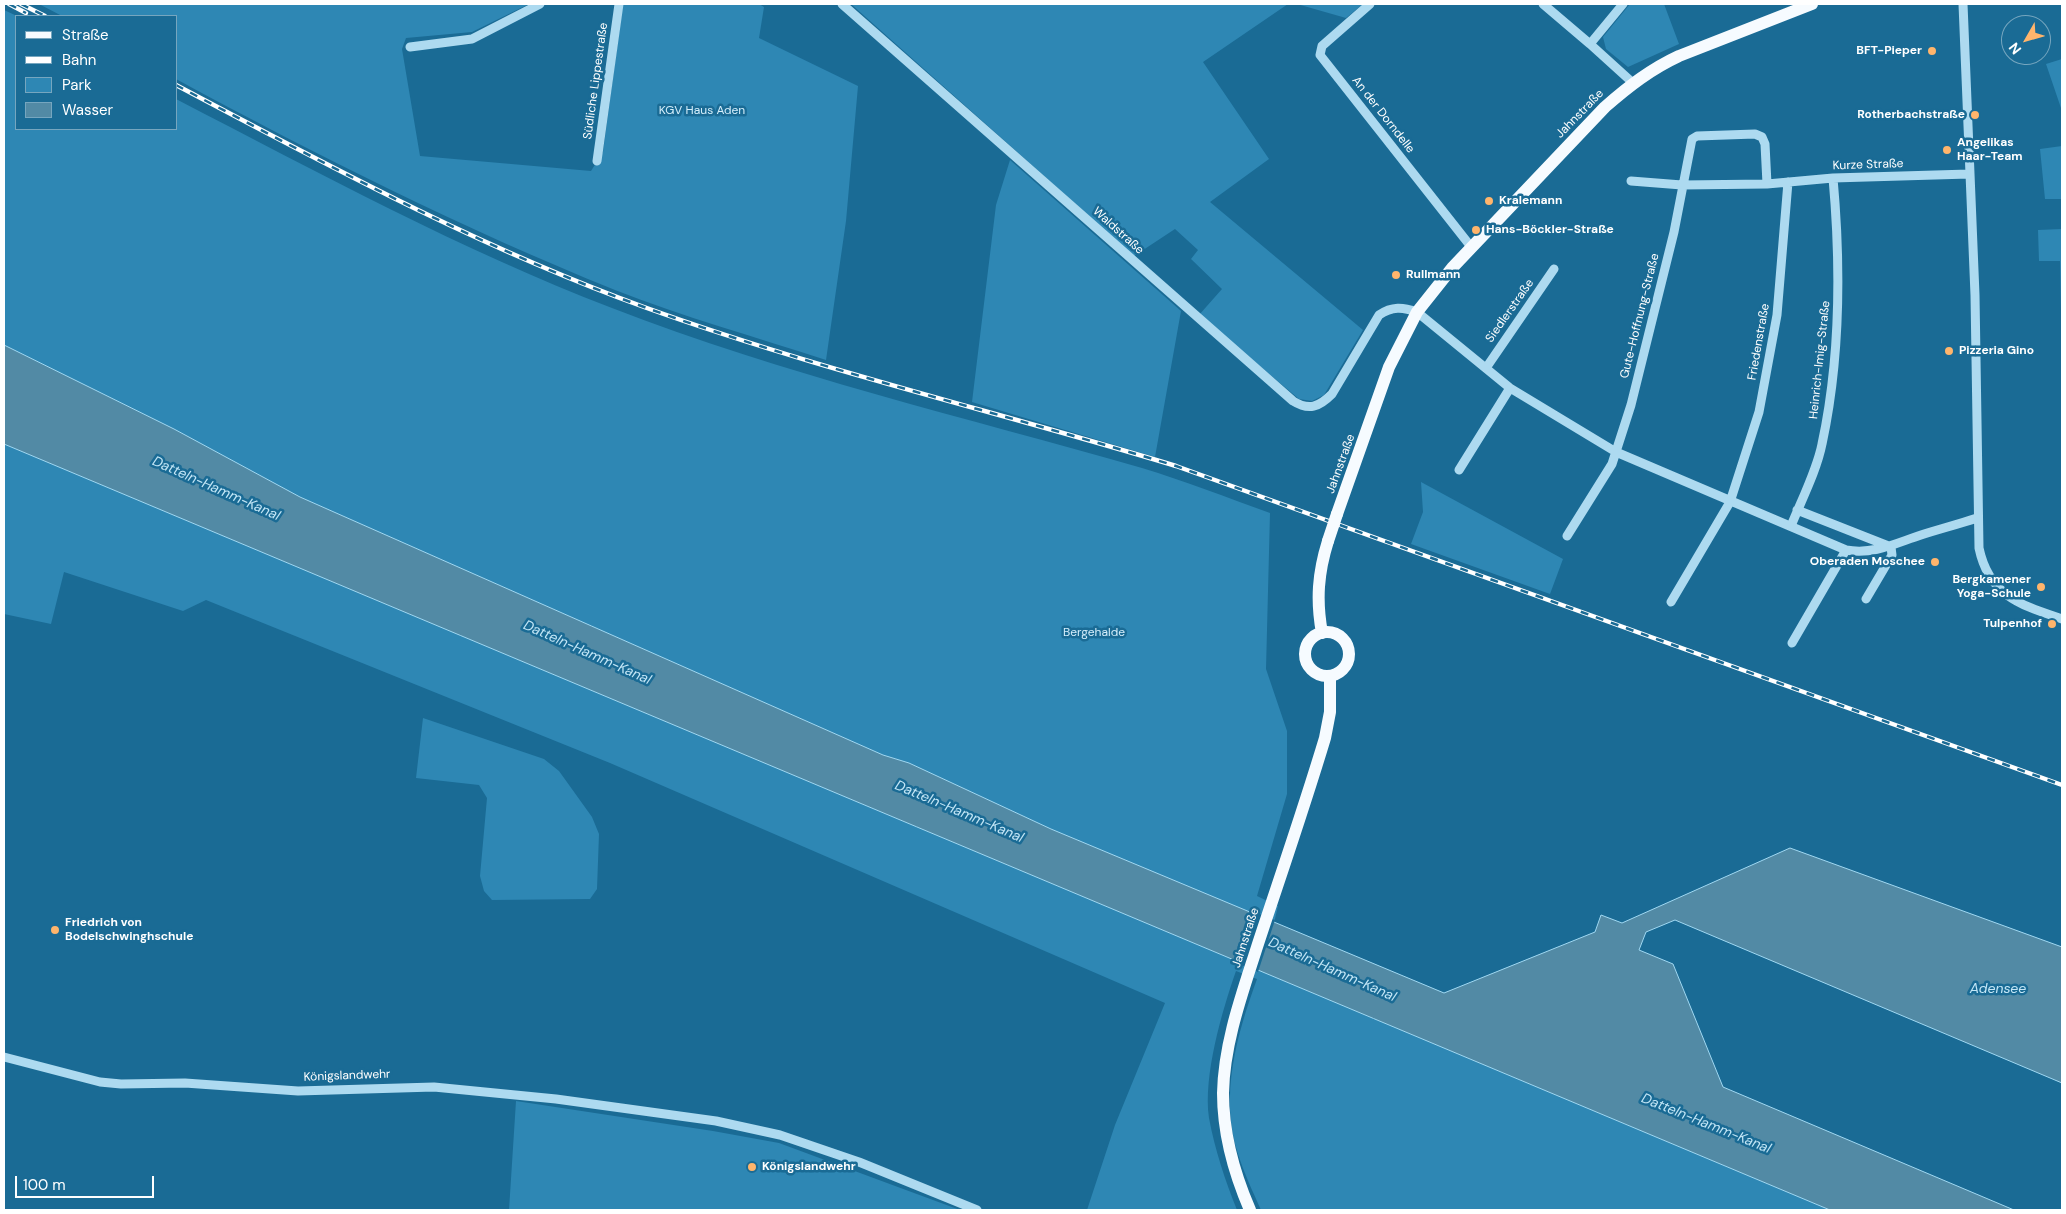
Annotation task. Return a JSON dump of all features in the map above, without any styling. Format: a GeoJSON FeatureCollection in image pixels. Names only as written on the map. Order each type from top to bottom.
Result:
{"type":"FeatureCollection","features":[{"type":"Feature","properties":{"kind":"main road","name":"Jahnstraße"},"geometry":{"type":"LineString","coordinates":[[1322,633],[1317,586],[1321,563],[1328,541],[1389,367],[1417,312],[1431,293],[1606,107],[1632,83],[1661,64],[1812,4]]}},
{"type":"Feature","properties":{"kind":"main road"},"geometry":{"type":"LineString","coordinates":[[1322,633],[1334,633],[1340,636],[1345,641],[1349,653],[1346,666],[1336,675],[1330,676],[1323,676],[1310,669],[1305,656],[1307,644],[1311,639],[1322,633]]}},
{"type":"Feature","properties":{"kind":"main road","name":"Jahnstraße"},"geometry":{"type":"LineString","coordinates":[[1250,1210],[1228,1146],[1223,1093],[1230,1035],[1325,738],[1330,712],[1330,676]]}},
{"type":"Feature","properties":{"kind":"street"},"geometry":{"type":"LineString","coordinates":[[410,47],[472,39],[540,4]]}},
{"type":"Feature","properties":{"kind":"street","name":"Südliche Lippestraße"},"geometry":{"type":"LineString","coordinates":[[597,161],[619,4]]}},
{"type":"Feature","properties":{"kind":"street","name":"Waldstraße"},"geometry":{"type":"LineString","coordinates":[[842,4],[1293,401],[1303,407],[1310,408],[1323,403],[1332,394],[1366,336],[1384,312],[1401,307],[1417,312]]}},
{"type":"Feature","properties":{"kind":"street","name":"An der Dorndelle"},"geometry":{"type":"LineString","coordinates":[[1370,4],[1322,46],[1320,55],[1472,248]]}},
{"type":"Feature","properties":{"kind":"street"},"geometry":{"type":"LineString","coordinates":[[1543,4],[1632,83]]}},
{"type":"Feature","properties":{"kind":"street"},"geometry":{"type":"LineString","coordinates":[[1590,44],[1623,4]]}},
{"type":"Feature","properties":{"kind":"street"},"geometry":{"type":"LineString","coordinates":[[1962,4],[1975,295],[1978,518],[1982,561],[1998,588],[2015,602],[2062,620]]}},
{"type":"Feature","properties":{"kind":"street"},"geometry":{"type":"LineString","coordinates":[[1682,185],[1692,139],[1697,136],[1755,134],[1762,137],[1766,144],[1767,184]]}},
{"type":"Feature","properties":{"kind":"street","name":"Kurze Straße"},"geometry":{"type":"LineString","coordinates":[[1631,181],[1682,185],[1767,184],[1833,178],[1969,174]]}},
{"type":"Feature","properties":{"kind":"street","name":"Heinrich-Imig-Straße"},"geometry":{"type":"LineString","coordinates":[[1791,526],[1822,446],[1836,350],[1839,309],[1839,240],[1833,178]]}},
{"type":"Feature","properties":{"kind":"street","name":"Friedenstraße"},"geometry":{"type":"LineString","coordinates":[[1730,502],[1759,412],[1769,364],[1783,266],[1788,182]]}},
{"type":"Feature","properties":{"kind":"street","name":"Gute-Hoffnung-Straße"},"geometry":{"type":"LineString","coordinates":[[1616,452],[1643,361],[1682,185]]}},
{"type":"Feature","properties":{"kind":"street","name":"Siedlerstraße"},"geometry":{"type":"LineString","coordinates":[[1486,368],[1554,269]]}},
{"type":"Feature","properties":{"kind":"street"},"geometry":{"type":"LineString","coordinates":[[1417,312],[1510,388],[1616,452],[1846,550],[1859,552],[1891,547],[1919,535],[1978,518]]}},
{"type":"Feature","properties":{"kind":"street"},"geometry":{"type":"LineString","coordinates":[[1459,470],[1510,388]]}},
{"type":"Feature","properties":{"kind":"street"},"geometry":{"type":"LineString","coordinates":[[1566,536],[1612,464],[1616,452]]}},
{"type":"Feature","properties":{"kind":"street"},"geometry":{"type":"LineString","coordinates":[[1671,602],[1730,502]]}},
{"type":"Feature","properties":{"kind":"street"},"geometry":{"type":"LineString","coordinates":[[1797,510],[1891,547]]}},
{"type":"Feature","properties":{"kind":"street"},"geometry":{"type":"LineString","coordinates":[[1866,598],[1892,555],[1891,547]]}},
{"type":"Feature","properties":{"kind":"street"},"geometry":{"type":"LineString","coordinates":[[1792,643],[1846,550]]}},
{"type":"Feature","properties":{"kind":"street","name":"Königslandwehr"},"geometry":{"type":"LineString","coordinates":[[4,1057],[100,1082],[185,1083],[298,1090],[434,1087],[565,1100],[716,1121],[780,1135],[850,1159],[977,1210]]}},
{"type":"Feature","properties":{"kind":"green space","name":"KGV Haus Aden"},"geometry":{"type":"Polygon","coordinates":[[[39,4],[529,4],[472,32],[406,38],[402,49],[420,156],[591,171],[603,152],[623,4],[759,4],[764,7],[759,38],[858,86],[846,221],[826,360],[667,309],[559,267],[447,217],[337,164],[229,108],[178,80],[178,15],[60,15],[39,4]]]}},
{"type":"Feature","properties":{"kind":"green space"},"geometry":{"type":"Polygon","coordinates":[[[851,4],[1288,4],[1203,62],[1269,159],[1210,202],[1363,330],[1324,395],[1312,401],[1299,399],[1199,315],[1222,289],[1191,259],[1198,250],[1175,229],[1134,256],[851,4]]]}},
{"type":"Feature","properties":{"kind":"green space"},"geometry":{"type":"Polygon","coordinates":[[[1297,4],[1363,4],[1346,18],[1297,4]]]}},
{"type":"Feature","properties":{"kind":"green space"},"geometry":{"type":"Polygon","coordinates":[[[1630,4],[1664,4],[1679,44],[1628,67],[1606,49],[1603,37],[1630,4]]]}},
{"type":"Feature","properties":{"kind":"green space","name":"Bergehalde"},"geometry":{"type":"Polygon","coordinates":[[[4,10],[15,15],[15,130],[178,130],[178,100],[445,236],[612,308],[677,332],[809,375],[1142,468],[1270,513],[1266,669],[1287,731],[1287,794],[1257,896],[1278,906],[1274,923],[1051,829],[909,763],[883,755],[300,497],[174,429],[4,345],[4,10]]]}},
{"type":"Feature","properties":{"kind":"green space"},"geometry":{"type":"Polygon","coordinates":[[[2062,59],[2062,111],[2046,65],[2051,65],[2051,62],[2062,59]]]}},
{"type":"Feature","properties":{"kind":"green space"},"geometry":{"type":"Polygon","coordinates":[[[2062,146],[2062,199],[2045,199],[2040,149],[2062,146]]]}},
{"type":"Feature","properties":{"kind":"green space"},"geometry":{"type":"Polygon","coordinates":[[[1010,160],[1181,311],[1155,457],[972,402],[996,205],[1010,160]]]}},
{"type":"Feature","properties":{"kind":"green space"},"geometry":{"type":"Polygon","coordinates":[[[2062,229],[2062,359],[2060,261],[2039,261],[2038,230],[2062,229]]]}},
{"type":"Feature","properties":{"kind":"green space"},"geometry":{"type":"Polygon","coordinates":[[[4,444],[1830,1210],[1261,1210],[1238,1154],[1230,1110],[1230,1088],[1237,1043],[1257,979],[1236,971],[1215,1044],[1211,1064],[1208,1101],[1214,1142],[1237,1210],[1087,1210],[1115,1125],[1165,1003],[610,763],[206,600],[183,611],[64,572],[51,624],[4,614],[4,444]]]}},
{"type":"Feature","properties":{"kind":"green space"},"geometry":{"type":"Polygon","coordinates":[[[1421,482],[1563,559],[1550,594],[1411,544],[1423,512],[1421,482]]]}},
{"type":"Feature","properties":{"kind":"green space"},"geometry":{"type":"Polygon","coordinates":[[[423,718],[544,759],[559,771],[592,817],[599,834],[597,889],[590,899],[492,900],[484,891],[480,876],[487,798],[479,785],[416,778],[423,718]]]}},
{"type":"Feature","properties":{"kind":"green space"},"geometry":{"type":"Polygon","coordinates":[[[516,1101],[779,1143],[960,1210],[509,1210],[516,1101]]]}},
{"type":"Feature","properties":{"kind":"water"},"geometry":{"type":"Polygon","coordinates":[[[4,345],[174,429],[300,497],[883,755],[909,763],[1051,829],[1444,993],[1595,932],[1601,915],[1622,923],[1790,848],[2062,947],[2062,1083],[1675,920],[1646,932],[1639,950],[1673,964],[1723,1087],[2014,1210],[1830,1210],[4,444],[4,345]]]}},
{"type":"Feature","properties":{"kind":"pier"},"geometry":{"type":"Polygon","coordinates":[[[1257,913],[1275,920],[1258,972],[1239,964],[1257,913]]]}},
{"type":"Feature","properties":{"kind":"railway"},"geometry":{"type":"LineString","coordinates":[[9,4],[26,13]]}},
{"type":"Feature","properties":{"kind":"railway"},"geometry":{"type":"LineString","coordinates":[[21,4],[43,15]]}},
{"type":"Feature","properties":{"kind":"railway"},"geometry":{"type":"LineString","coordinates":[[178,86],[348,175],[465,232],[583,284],[644,307],[710,330],[842,371],[1176,466],[2062,785]]}},
{"type":"Feature","properties":{"kind":"place","name":"BFT-Pieper"},"geometry":{"type":"Point","coordinates":[1932,51]}},
{"type":"Feature","properties":{"kind":"place","name":"Rotherbachstraße"},"geometry":{"type":"Point","coordinates":[1975,115]}},
{"type":"Feature","properties":{"kind":"place","name":"Angelikas Haar-Team"},"geometry":{"type":"Point","coordinates":[1947,150]}},
{"type":"Feature","properties":{"kind":"place","name":"Kralemann"},"geometry":{"type":"Point","coordinates":[1489,201]}},
{"type":"Feature","properties":{"kind":"place","name":"Hans-Böckler-Straße"},"geometry":{"type":"Point","coordinates":[1476,230]}},
{"type":"Feature","properties":{"kind":"place","name":"Rullmann"},"geometry":{"type":"Point","coordinates":[1396,275]}},
{"type":"Feature","properties":{"kind":"place","name":"Pizzeria Gino"},"geometry":{"type":"Point","coordinates":[1949,351]}},
{"type":"Feature","properties":{"kind":"place","name":"Oberaden Moschee"},"geometry":{"type":"Point","coordinates":[1935,562]}},
{"type":"Feature","properties":{"kind":"place","name":"Bergkamener Yoga-Schule"},"geometry":{"type":"Point","coordinates":[2041,587]}},
{"type":"Feature","properties":{"kind":"place","name":"Tulpenhof"},"geometry":{"type":"Point","coordinates":[2052,624]}},
{"type":"Feature","properties":{"kind":"place","name":"Friedrich von Bodelschwinghschule"},"geometry":{"type":"Point","coordinates":[55,930]}},
{"type":"Feature","properties":{"kind":"place","name":"Königslandwehr"},"geometry":{"type":"Point","coordinates":[752,1167]}},
{"type":"Feature","properties":{"kind":"water label","name":"Datteln-Hamm-Kanal"},"geometry":{"type":"Point","coordinates":[216,489]}},
{"type":"Feature","properties":{"kind":"water label","name":"Datteln-Hamm-Kanal"},"geometry":{"type":"Point","coordinates":[587,653]}},
{"type":"Feature","properties":{"kind":"water label","name":"Datteln-Hamm-Kanal"},"geometry":{"type":"Point","coordinates":[959,812]}},
{"type":"Feature","properties":{"kind":"water label","name":"Datteln-Hamm-Kanal"},"geometry":{"type":"Point","coordinates":[1332,970]}},
{"type":"Feature","properties":{"kind":"water label","name":"Adensee"},"geometry":{"type":"Point","coordinates":[1998,989]}},
{"type":"Feature","properties":{"kind":"water label","name":"Datteln-Hamm-Kanal"},"geometry":{"type":"Point","coordinates":[1706,1124]}}]}
